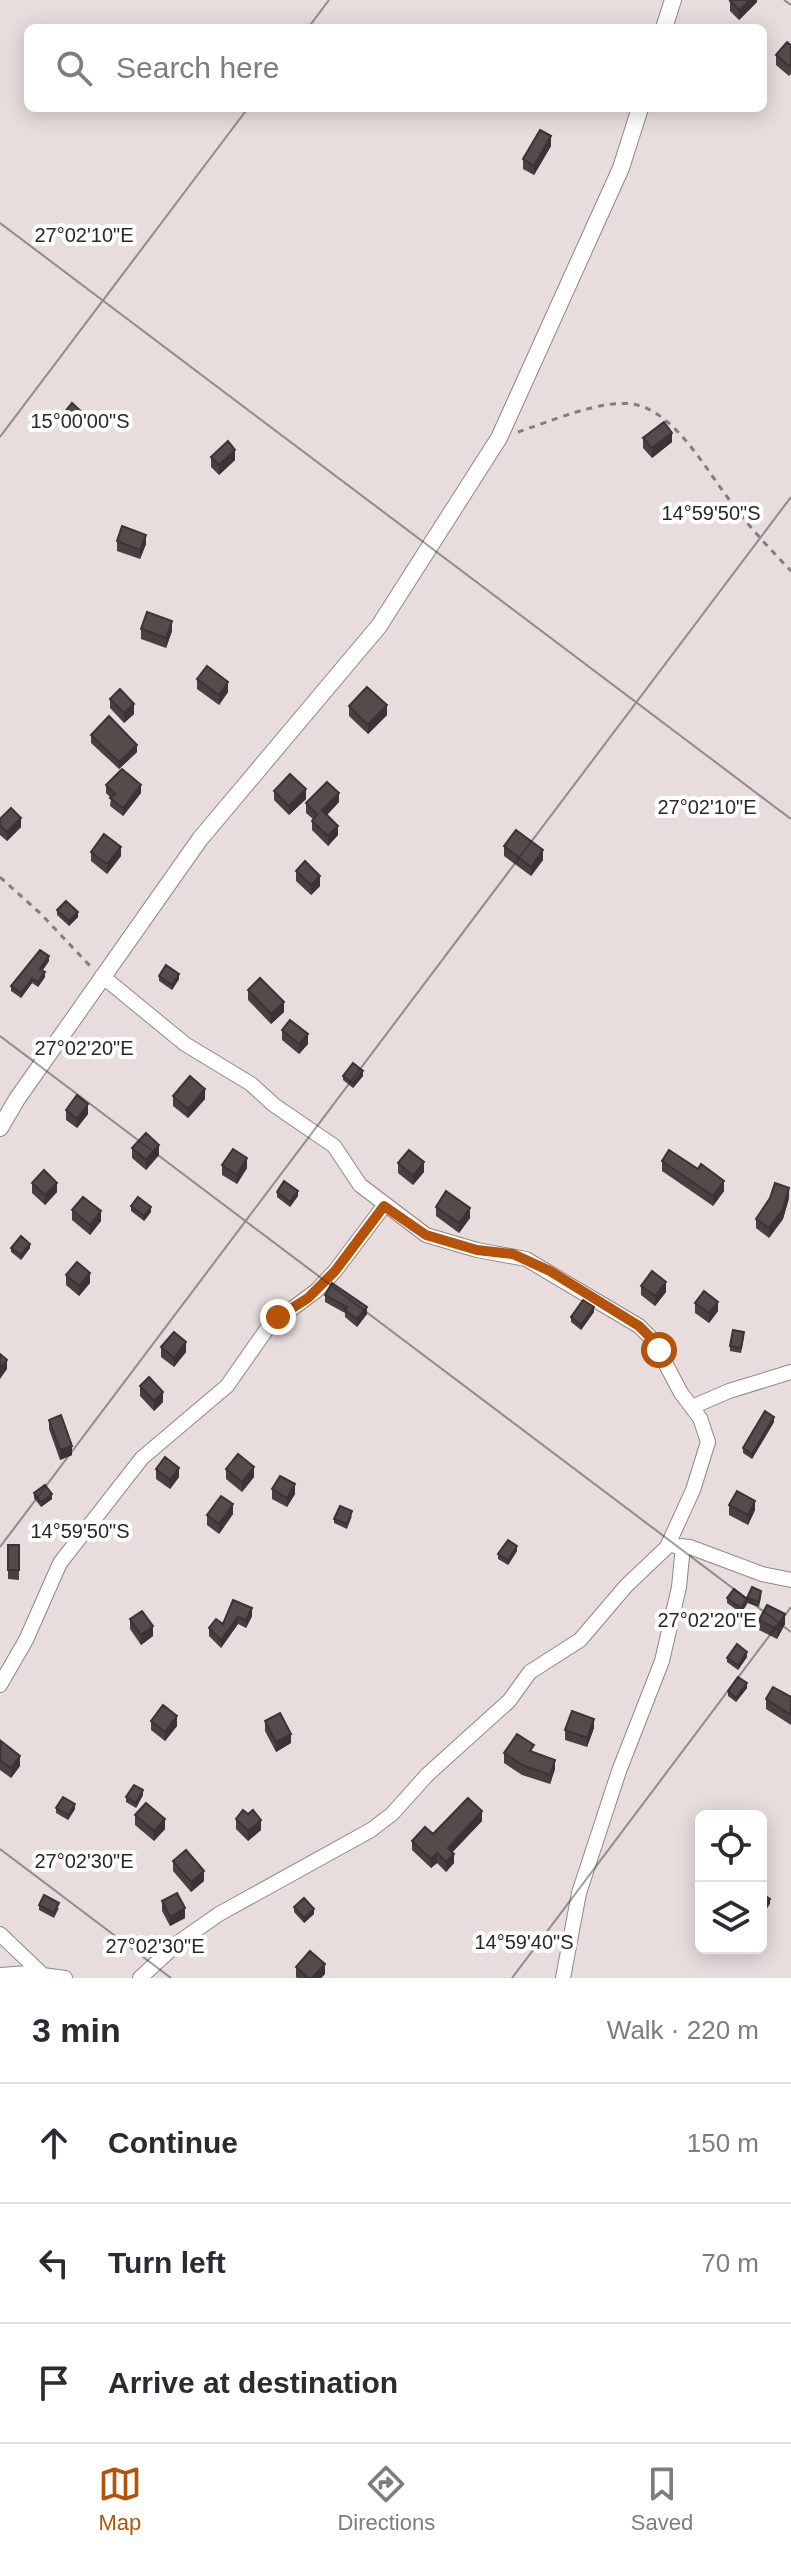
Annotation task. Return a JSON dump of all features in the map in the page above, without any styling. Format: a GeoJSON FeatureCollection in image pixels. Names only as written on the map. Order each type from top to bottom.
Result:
{"type":"FeatureCollection","features":[{"type":"Feature","properties":{"kind":"street"},"geometry":{"type":"LineString","coordinates":[[665,24],[673,0]]}},
{"type":"Feature","properties":{"kind":"street"},"geometry":{"type":"LineString","coordinates":[[0,1128],[102,976],[200,839],[379,626],[499,438],[621,168],[639,112]]}},
{"type":"Feature","properties":{"kind":"street"},"geometry":{"type":"LineString","coordinates":[[102,976],[185,1044],[251,1084],[274,1105],[334,1146],[360,1185],[426,1235],[477,1250],[526,1259],[639,1326],[653,1340],[666,1368],[705,1430],[708,1442],[693,1490],[667,1547],[626,1586],[580,1640],[530,1672],[509,1701],[427,1775],[392,1814],[371,1830],[219,1914],[179,1942],[140,1978]]}},
{"type":"Feature","properties":{"kind":"street"},"geometry":{"type":"LineString","coordinates":[[0,1685],[31,1629],[60,1563],[97,1514],[151,1448],[227,1386],[269,1326],[316,1291],[335,1271],[384,1206]]}},
{"type":"Feature","properties":{"kind":"street"},"geometry":{"type":"LineString","coordinates":[[692,1407],[729,1391],[791,1372]]}},
{"type":"Feature","properties":{"kind":"street"},"geometry":{"type":"LineString","coordinates":[[667,1547],[683,1546],[762,1574],[791,1580]]}},
{"type":"Feature","properties":{"kind":"street"},"geometry":{"type":"LineString","coordinates":[[563,1978],[579,1893],[619,1771],[662,1661],[679,1587],[683,1546]]}},
{"type":"Feature","properties":{"kind":"street"},"geometry":{"type":"LineString","coordinates":[[0,1934],[43,1975]]}},
{"type":"Feature","properties":{"kind":"street"},"geometry":{"type":"LineString","coordinates":[[0,1975],[28,1973],[65,1978]]}},
{"type":"Feature","properties":{"kind":"path"},"geometry":{"type":"LineString","coordinates":[[499,438],[590,409],[619,404],[636,405],[653,411],[676,430],[734,507],[791,571]]}},
{"type":"Feature","properties":{"kind":"path"},"geometry":{"type":"LineString","coordinates":[[0,877],[102,976]]}},
{"type":"Feature","properties":{"kind":"building"},"geometry":{"type":"Polygon","coordinates":[[[732,0],[750,0],[739,10],[732,0]]]}},
{"type":"Feature","properties":{"kind":"building"},"geometry":{"type":"Polygon","coordinates":[[[787,42],[791,45],[789,66],[776,55],[787,42]]]}},
{"type":"Feature","properties":{"kind":"building"},"geometry":{"type":"Polygon","coordinates":[[[540,130],[551,136],[534,166],[523,159],[540,130]]]}},
{"type":"Feature","properties":{"kind":"building"},"geometry":{"type":"Polygon","coordinates":[[[72,403],[83,413],[75,423],[64,413],[72,403]]]}},
{"type":"Feature","properties":{"kind":"building"},"geometry":{"type":"Polygon","coordinates":[[[664,422],[672,433],[652,448],[643,438],[664,422]]]}},
{"type":"Feature","properties":{"kind":"building"},"geometry":{"type":"Polygon","coordinates":[[[228,441],[235,450],[219,465],[211,457],[228,441]]]}},
{"type":"Feature","properties":{"kind":"building"},"geometry":{"type":"Polygon","coordinates":[[[122,526],[146,535],[140,550],[117,541],[122,526]]]}},
{"type":"Feature","properties":{"kind":"building"},"geometry":{"type":"Polygon","coordinates":[[[147,612],[172,621],[166,638],[141,629],[147,612]]]}},
{"type":"Feature","properties":{"kind":"building"},"geometry":{"type":"Polygon","coordinates":[[[207,666],[228,682],[219,695],[197,679],[207,666]]]}},
{"type":"Feature","properties":{"kind":"building"},"geometry":{"type":"Polygon","coordinates":[[[367,687],[387,705],[368,725],[349,706],[367,687]]]}},
{"type":"Feature","properties":{"kind":"building"},"geometry":{"type":"Polygon","coordinates":[[[120,689],[134,704],[124,713],[110,699],[120,689]]]}},
{"type":"Feature","properties":{"kind":"building"},"geometry":{"type":"Polygon","coordinates":[[[109,716],[137,745],[119,762],[91,735],[109,716]]]}},
{"type":"Feature","properties":{"kind":"building"},"geometry":{"type":"Polygon","coordinates":[[[122,769],[141,785],[123,808],[110,798],[115,794],[106,785],[122,769]]]}},
{"type":"Feature","properties":{"kind":"building"},"geometry":{"type":"Polygon","coordinates":[[[290,774],[306,789],[289,806],[274,791],[290,774]]]}},
{"type":"Feature","properties":{"kind":"building"},"geometry":{"type":"Polygon","coordinates":[[[327,782],[339,793],[322,810],[338,826],[328,836],[312,821],[317,814],[306,803],[327,782]]]}},
{"type":"Feature","properties":{"kind":"building"},"geometry":{"type":"Polygon","coordinates":[[[11,808],[21,818],[7,832],[0,825],[0,819],[11,808]]]}},
{"type":"Feature","properties":{"kind":"building"},"geometry":{"type":"Polygon","coordinates":[[[516,830],[543,850],[531,867],[504,846],[516,830]]]}},
{"type":"Feature","properties":{"kind":"building"},"geometry":{"type":"Polygon","coordinates":[[[104,834],[121,847],[107,864],[91,852],[104,834]]]}},
{"type":"Feature","properties":{"kind":"building"},"geometry":{"type":"Polygon","coordinates":[[[305,861],[320,876],[311,885],[296,871],[305,861]]]}},
{"type":"Feature","properties":{"kind":"building"},"geometry":{"type":"Polygon","coordinates":[[[66,901],[78,912],[69,921],[57,910],[66,901]]]}},
{"type":"Feature","properties":{"kind":"building"},"geometry":{"type":"Polygon","coordinates":[[[40,950],[49,956],[40,969],[45,972],[38,982],[32,979],[21,993],[11,986],[40,950]]]}},
{"type":"Feature","properties":{"kind":"building"},"geometry":{"type":"Polygon","coordinates":[[[166,965],[179,974],[172,985],[159,976],[166,965]]]}},
{"type":"Feature","properties":{"kind":"building"},"geometry":{"type":"Polygon","coordinates":[[[260,978],[284,1002],[271,1014],[248,990],[260,978]]]}},
{"type":"Feature","properties":{"kind":"building"},"geometry":{"type":"Polygon","coordinates":[[[290,1020],[308,1034],[299,1044],[282,1030],[290,1020]]]}},
{"type":"Feature","properties":{"kind":"building"},"geometry":{"type":"Polygon","coordinates":[[[353,1063],[363,1071],[353,1083],[343,1076],[353,1063]]]}},
{"type":"Feature","properties":{"kind":"building"},"geometry":{"type":"Polygon","coordinates":[[[190,1076],[205,1089],[188,1109],[173,1096],[190,1076]]]}},
{"type":"Feature","properties":{"kind":"building"},"geometry":{"type":"Polygon","coordinates":[[[77,1095],[88,1104],[77,1119],[66,1110],[77,1095]]]}},
{"type":"Feature","properties":{"kind":"building"},"geometry":{"type":"Polygon","coordinates":[[[146,1133],[159,1145],[146,1160],[132,1148],[146,1133]]]}},
{"type":"Feature","properties":{"kind":"building"},"geometry":{"type":"Polygon","coordinates":[[[233,1149],[247,1158],[237,1175],[222,1165],[233,1149]]]}},
{"type":"Feature","properties":{"kind":"building"},"geometry":{"type":"Polygon","coordinates":[[[409,1150],[424,1162],[413,1176],[398,1163],[409,1150]]]}},
{"type":"Feature","properties":{"kind":"building"},"geometry":{"type":"Polygon","coordinates":[[[669,1150],[698,1169],[701,1164],[724,1181],[713,1196],[662,1161],[669,1150]]]}},
{"type":"Feature","properties":{"kind":"building"},"geometry":{"type":"Polygon","coordinates":[[[44,1170],[57,1183],[45,1195],[32,1183],[44,1170]]]}},
{"type":"Feature","properties":{"kind":"building"},"geometry":{"type":"Polygon","coordinates":[[[284,1181],[298,1191],[290,1202],[277,1192],[284,1181]]]}},
{"type":"Feature","properties":{"kind":"building"},"geometry":{"type":"Polygon","coordinates":[[[775,1183],[789,1188],[783,1209],[769,1228],[756,1219],[770,1198],[775,1183]]]}},
{"type":"Feature","properties":{"kind":"building"},"geometry":{"type":"Polygon","coordinates":[[[446,1191],[470,1208],[459,1223],[436,1207],[446,1191]]]}},
{"type":"Feature","properties":{"kind":"building"},"geometry":{"type":"Polygon","coordinates":[[[83,1197],[101,1211],[90,1225],[72,1210],[83,1197]]]}},
{"type":"Feature","properties":{"kind":"building"},"geometry":{"type":"Polygon","coordinates":[[[138,1197],[151,1207],[144,1216],[131,1206],[138,1197]]]}},
{"type":"Feature","properties":{"kind":"building"},"geometry":{"type":"Polygon","coordinates":[[[21,1236],[30,1244],[21,1255],[11,1248],[21,1236]]]}},
{"type":"Feature","properties":{"kind":"building"},"geometry":{"type":"Polygon","coordinates":[[[77,1262],[90,1273],[79,1286],[66,1275],[77,1262]]]}},
{"type":"Feature","properties":{"kind":"building"},"geometry":{"type":"Polygon","coordinates":[[[652,1271],[666,1282],[655,1296],[641,1286],[652,1271]]]}},
{"type":"Feature","properties":{"kind":"building"},"geometry":{"type":"Polygon","coordinates":[[[332,1283],[367,1307],[357,1319],[345,1310],[347,1307],[325,1295],[332,1283]]]}},
{"type":"Feature","properties":{"kind":"building"},"geometry":{"type":"Polygon","coordinates":[[[704,1291],[718,1302],[709,1313],[695,1303],[704,1291]]]}},
{"type":"Feature","properties":{"kind":"building"},"geometry":{"type":"Polygon","coordinates":[[[583,1300],[594,1307],[581,1325],[571,1317],[583,1300]]]}},
{"type":"Feature","properties":{"kind":"building"},"geometry":{"type":"Polygon","coordinates":[[[733,1330],[744,1332],[741,1348],[730,1346],[733,1330]]]}},
{"type":"Feature","properties":{"kind":"building"},"geometry":{"type":"Polygon","coordinates":[[[174,1332],[186,1342],[174,1358],[161,1347],[174,1332]]]}},
{"type":"Feature","properties":{"kind":"building"},"geometry":{"type":"Polygon","coordinates":[[[0,1354],[7,1360],[0,1369],[0,1354]]]}},
{"type":"Feature","properties":{"kind":"building"},"geometry":{"type":"Polygon","coordinates":[[[149,1377],[163,1392],[154,1401],[140,1386],[149,1377]]]}},
{"type":"Feature","properties":{"kind":"building"},"geometry":{"type":"Polygon","coordinates":[[[765,1411],[774,1417],[752,1454],[743,1448],[765,1411]]]}},
{"type":"Feature","properties":{"kind":"building"},"geometry":{"type":"Polygon","coordinates":[[[61,1415],[72,1446],[60,1450],[49,1420],[61,1415]]]}},
{"type":"Feature","properties":{"kind":"building"},"geometry":{"type":"Polygon","coordinates":[[[238,1454],[254,1467],[242,1482],[226,1469],[238,1454]]]}},
{"type":"Feature","properties":{"kind":"building"},"geometry":{"type":"Polygon","coordinates":[[[165,1457],[179,1468],[170,1480],[156,1469],[165,1457]]]}},
{"type":"Feature","properties":{"kind":"building"},"geometry":{"type":"Polygon","coordinates":[[[280,1476],[295,1484],[287,1498],[272,1489],[280,1476]]]}},
{"type":"Feature","properties":{"kind":"building"},"geometry":{"type":"Polygon","coordinates":[[[45,1485],[52,1494],[41,1502],[34,1493],[45,1485]]]}},
{"type":"Feature","properties":{"kind":"building"},"geometry":{"type":"Polygon","coordinates":[[[737,1491],[755,1501],[748,1515],[729,1505],[737,1491]]]}},
{"type":"Feature","properties":{"kind":"building"},"geometry":{"type":"Polygon","coordinates":[[[221,1496],[233,1504],[219,1524],[207,1515],[221,1496]]]}},
{"type":"Feature","properties":{"kind":"building"},"geometry":{"type":"Polygon","coordinates":[[[340,1506],[352,1511],[347,1524],[334,1519],[340,1506]]]}},
{"type":"Feature","properties":{"kind":"building"},"geometry":{"type":"Polygon","coordinates":[[[508,1540],[517,1546],[508,1560],[498,1554],[508,1540]]]}},
{"type":"Feature","properties":{"kind":"building"},"geometry":{"type":"Polygon","coordinates":[[[8,1545],[19,1545],[19,1570],[8,1570],[8,1545]]]}},
{"type":"Feature","properties":{"kind":"building"},"geometry":{"type":"Polygon","coordinates":[[[752,1587],[761,1591],[759,1602],[747,1598],[752,1587]]]}},
{"type":"Feature","properties":{"kind":"building"},"geometry":{"type":"Polygon","coordinates":[[[734,1589],[747,1599],[741,1608],[727,1598],[734,1589]]]}},
{"type":"Feature","properties":{"kind":"building"},"geometry":{"type":"Polygon","coordinates":[[[233,1600],[252,1608],[246,1620],[238,1617],[221,1640],[209,1628],[216,1619],[223,1624],[233,1600]]]}},
{"type":"Feature","properties":{"kind":"building"},"geometry":{"type":"Polygon","coordinates":[[[767,1605],[785,1614],[777,1629],[759,1620],[767,1605]]]}},
{"type":"Feature","properties":{"kind":"building"},"geometry":{"type":"Polygon","coordinates":[[[142,1611],[153,1626],[141,1635],[130,1619],[142,1611]]]}},
{"type":"Feature","properties":{"kind":"building"},"geometry":{"type":"Polygon","coordinates":[[[737,1644],[747,1652],[738,1665],[727,1658],[737,1644]]]}},
{"type":"Feature","properties":{"kind":"building"},"geometry":{"type":"Polygon","coordinates":[[[738,1677],[747,1683],[736,1698],[728,1691],[738,1677]]]}},
{"type":"Feature","properties":{"kind":"building"},"geometry":{"type":"Polygon","coordinates":[[[773,1687],[791,1697],[791,1715],[766,1699],[773,1687]]]}},
{"type":"Feature","properties":{"kind":"building"},"geometry":{"type":"Polygon","coordinates":[[[163,1705],[177,1716],[165,1732],[151,1721],[163,1705]]]}},
{"type":"Feature","properties":{"kind":"building"},"geometry":{"type":"Polygon","coordinates":[[[572,1711],[594,1719],[587,1738],[565,1730],[572,1711]]]}},
{"type":"Feature","properties":{"kind":"building"},"geometry":{"type":"Polygon","coordinates":[[[280,1713],[291,1734],[276,1742],[265,1721],[280,1713]]]}},
{"type":"Feature","properties":{"kind":"building"},"geometry":{"type":"Polygon","coordinates":[[[517,1734],[534,1745],[530,1751],[555,1760],[550,1775],[522,1765],[504,1753],[517,1734]]]}},
{"type":"Feature","properties":{"kind":"building"},"geometry":{"type":"Polygon","coordinates":[[[1,1741],[20,1756],[11,1768],[0,1760],[1,1741]]]}},
{"type":"Feature","properties":{"kind":"building"},"geometry":{"type":"Polygon","coordinates":[[[134,1785],[143,1790],[136,1803],[126,1797],[134,1785]]]}},
{"type":"Feature","properties":{"kind":"building"},"geometry":{"type":"Polygon","coordinates":[[[63,1797],[75,1804],[68,1815],[56,1808],[63,1797]]]}},
{"type":"Feature","properties":{"kind":"building"},"geometry":{"type":"Polygon","coordinates":[[[468,1798],[482,1811],[448,1848],[454,1854],[446,1862],[437,1853],[431,1859],[412,1841],[425,1827],[433,1834],[468,1798]]]}},
{"type":"Feature","properties":{"kind":"building"},"geometry":{"type":"Polygon","coordinates":[[[146,1803],[165,1819],[154,1831],[135,1815],[146,1803]]]}},
{"type":"Feature","properties":{"kind":"building"},"geometry":{"type":"Polygon","coordinates":[[[243,1810],[248,1814],[253,1810],[261,1820],[248,1831],[236,1819],[243,1810]]]}},
{"type":"Feature","properties":{"kind":"building"},"geometry":{"type":"Polygon","coordinates":[[[186,1850],[204,1871],[191,1882],[173,1861],[186,1850]]]}},
{"type":"Feature","properties":{"kind":"building"},"geometry":{"type":"Polygon","coordinates":[[[177,1893],[185,1908],[170,1917],[162,1901],[177,1893]]]}},
{"type":"Feature","properties":{"kind":"building"},"geometry":{"type":"Polygon","coordinates":[[[44,1895],[59,1903],[54,1913],[39,1905],[44,1895]]]}},
{"type":"Feature","properties":{"kind":"building"},"geometry":{"type":"Polygon","coordinates":[[[304,1898],[314,1909],[304,1918],[294,1907],[304,1898]]]}},
{"type":"Feature","properties":{"kind":"building"},"geometry":{"type":"Polygon","coordinates":[[[310,1951],[325,1964],[312,1978],[308,1978],[296,1967],[310,1951]]]}},
{"type":"Feature","properties":{"kind":"route"},"geometry":{"type":"LineString","coordinates":[[278,1317],[316,1291],[384,1206],[426,1235],[477,1250],[513,1254],[550,1271],[639,1326],[659,1350]]}}]}
